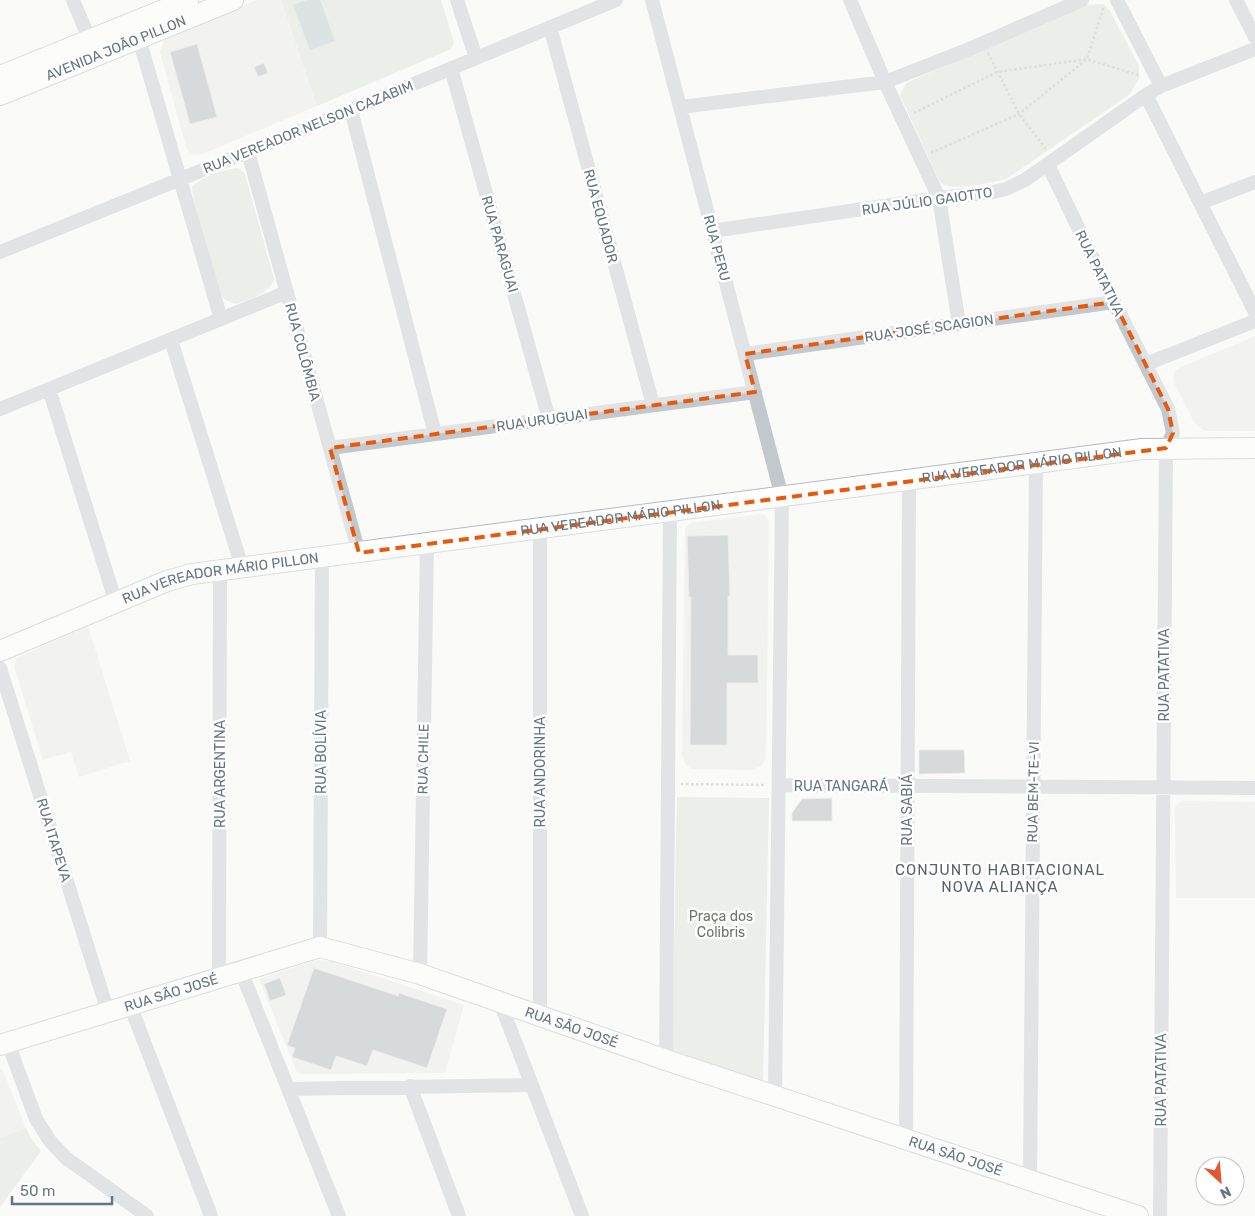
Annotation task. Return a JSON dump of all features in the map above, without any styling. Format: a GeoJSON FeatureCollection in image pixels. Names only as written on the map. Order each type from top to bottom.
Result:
{"type":"FeatureCollection","features":[{"type":"Feature","properties":{"kind":"street"},"geometry":{"type":"LineString","coordinates":[[73,0],[93,48]]}},
{"type":"Feature","properties":{"kind":"street","name":"AVENIDA JOÃO PILLON"},"geometry":{"type":"LineString","coordinates":[[137,30],[188,0]]}},
{"type":"Feature","properties":{"kind":"street","name":"AVENIDA JOÃO PILLON"},"geometry":{"type":"LineString","coordinates":[[0,96],[93,48],[137,30],[233,0]]}},
{"type":"Feature","properties":{"kind":"street"},"geometry":{"type":"LineString","coordinates":[[457,0],[476,58]]}},
{"type":"Feature","properties":{"kind":"street","name":"RUA VEREADOR NELSON CAZABIM"},"geometry":{"type":"LineString","coordinates":[[0,252],[616,0]]}},
{"type":"Feature","properties":{"kind":"street","name":"RUA PERU"},"geometry":{"type":"LineString","coordinates":[[652,0],[782,497]]}},
{"type":"Feature","properties":{"kind":"street"},"geometry":{"type":"LineString","coordinates":[[850,0],[938,198],[959,324]]}},
{"type":"Feature","properties":{"kind":"street"},"geometry":{"type":"LineString","coordinates":[[680,107],[885,82],[983,43],[1082,0]]}},
{"type":"Feature","properties":{"kind":"street"},"geometry":{"type":"LineString","coordinates":[[1117,0],[1160,84]]}},
{"type":"Feature","properties":{"kind":"street"},"geometry":{"type":"LineString","coordinates":[[1236,0],[1255,37]]}},
{"type":"Feature","properties":{"kind":"street","name":"RUA EQUADOR"},"geometry":{"type":"LineString","coordinates":[[550,27],[653,405]]}},
{"type":"Feature","properties":{"kind":"street"},"geometry":{"type":"LineString","coordinates":[[137,30],[221,319]]}},
{"type":"Feature","properties":{"kind":"street","name":"AVENIDA JOÃO PILLON"},"geometry":{"type":"LineString","coordinates":[[0,76],[93,48]]}},
{"type":"Feature","properties":{"kind":"street","name":"RUA JÚLIO GAIOTTO"},"geometry":{"type":"LineString","coordinates":[[712,231],[1006,189],[1025,180],[1160,84],[1255,49]]}},
{"type":"Feature","properties":{"kind":"street","name":"RUA PARAGUAI"},"geometry":{"type":"LineString","coordinates":[[451,68],[549,419]]}},
{"type":"Feature","properties":{"kind":"street"},"geometry":{"type":"LineString","coordinates":[[1146,95],[1255,312]]}},
{"type":"Feature","properties":{"kind":"street"},"geometry":{"type":"LineString","coordinates":[[351,110],[435,434]]}},
{"type":"Feature","properties":{"kind":"street","name":"RUA COLÔMBIA"},"geometry":{"type":"LineString","coordinates":[[248,152],[359,553]]}},
{"type":"Feature","properties":{"kind":"street","name":"RUA PATATIVA"},"geometry":{"type":"LineString","coordinates":[[1051,162],[1114,302],[1168,409],[1173,433],[1166,448],[1160,1216]]}},
{"type":"Feature","properties":{"kind":"street"},"geometry":{"type":"LineString","coordinates":[[1200,203],[1255,182]]}},
{"type":"Feature","properties":{"kind":"street"},"geometry":{"type":"LineString","coordinates":[[0,410],[287,292]]}},
{"type":"Feature","properties":{"kind":"street","name":"RUA JOSÉ SCAGION"},"geometry":{"type":"LineString","coordinates":[[744,354],[1114,302]]}},
{"type":"Feature","properties":{"kind":"street"},"geometry":{"type":"LineString","coordinates":[[1146,364],[1255,321]]}},
{"type":"Feature","properties":{"kind":"street"},"geometry":{"type":"LineString","coordinates":[[171,340],[242,568]]}},
{"type":"Feature","properties":{"kind":"street"},"geometry":{"type":"LineString","coordinates":[[49,389],[116,602]]}},
{"type":"Feature","properties":{"kind":"street","name":"RUA URUGUAI"},"geometry":{"type":"LineString","coordinates":[[330,448],[755,392]]}},
{"type":"Feature","properties":{"kind":"street","name":"RUA VEREADOR MÁRIO PILLON"},"geometry":{"type":"LineString","coordinates":[[0,652],[167,581],[192,574],[1142,450],[1166,448],[1255,448]]}},
{"type":"Feature","properties":{"kind":"street","name":"RUA BEM-TE-VI"},"geometry":{"type":"LineString","coordinates":[[1030,1181],[1036,463]]}},
{"type":"Feature","properties":{"kind":"street","name":"RUA SABIÁ"},"geometry":{"type":"LineString","coordinates":[[906,1140],[909,481]]}},
{"type":"Feature","properties":{"kind":"street"},"geometry":{"type":"LineString","coordinates":[[774,1095],[782,497]]}},
{"type":"Feature","properties":{"kind":"street"},"geometry":{"type":"LineString","coordinates":[[666,1060],[670,512]]}},
{"type":"Feature","properties":{"kind":"street","name":"RUA ANDORINHA"},"geometry":{"type":"LineString","coordinates":[[540,529],[540,1015]]}},
{"type":"Feature","properties":{"kind":"street","name":"RUA CHILE"},"geometry":{"type":"LineString","coordinates":[[420,974],[427,544]]}},
{"type":"Feature","properties":{"kind":"street","name":"RUA BOLÍVIA"},"geometry":{"type":"LineString","coordinates":[[320,947],[322,557]]}},
{"type":"Feature","properties":{"kind":"street","name":"RUA ARGENTINA"},"geometry":{"type":"LineString","coordinates":[[219,978],[220,570]]}},
{"type":"Feature","properties":{"kind":"street","name":"RUA ITAPEVA"},"geometry":{"type":"LineString","coordinates":[[0,668],[108,1012]]}},
{"type":"Feature","properties":{"kind":"street","name":"RUA TANGARÁ"},"geometry":{"type":"LineString","coordinates":[[779,785],[1255,788]]}},
{"type":"Feature","properties":{"kind":"street","name":"RUA SÃO JOSÉ"},"geometry":{"type":"LineString","coordinates":[[4,1044],[320,947],[420,974],[666,1060],[1138,1216]]}},
{"type":"Feature","properties":{"kind":"street"},"geometry":{"type":"LineString","coordinates":[[241,971],[340,1216]]}},
{"type":"Feature","properties":{"kind":"street"},"geometry":{"type":"LineString","coordinates":[[500,1002],[582,1216]]}},
{"type":"Feature","properties":{"kind":"street"},"geometry":{"type":"LineString","coordinates":[[130,1006],[211,1216]]}},
{"type":"Feature","properties":{"kind":"street"},"geometry":{"type":"LineString","coordinates":[[4,1044],[36,1119],[50,1141],[66,1158],[146,1216]]}},
{"type":"Feature","properties":{"kind":"street"},"geometry":{"type":"LineString","coordinates":[[289,1089],[532,1085]]}},
{"type":"Feature","properties":{"kind":"street"},"geometry":{"type":"LineString","coordinates":[[410,1086],[460,1216]]}},
{"type":"Feature","properties":{"kind":"path"},"geometry":{"type":"LineString","coordinates":[[919,158],[1020,114],[1087,59],[1106,0]]}},
{"type":"Feature","properties":{"kind":"path"},"geometry":{"type":"LineString","coordinates":[[983,43],[1020,114],[1051,162]]}},
{"type":"Feature","properties":{"kind":"path"},"geometry":{"type":"LineString","coordinates":[[902,120],[997,72],[1087,59],[1160,84]]}},
{"type":"Feature","properties":{"kind":"path","name":"RUA TANGARÁ"},"geometry":{"type":"LineString","coordinates":[[668,784],[779,785]]}},
{"type":"Feature","properties":{"kind":"highlighted area"},"geometry":{"type":"Polygon","coordinates":[[[1114,302],[1168,409],[1173,433],[1166,448],[359,553],[330,448],[755,392],[745,354],[1114,302]]]}},
{"type":"Feature","properties":{"kind":"shaded area"},"geometry":{"type":"Polygon","coordinates":[[[257,0],[281,0],[317,106],[202,154],[195,155],[188,151],[186,147],[160,52],[165,38],[257,0]]]}},
{"type":"Feature","properties":{"kind":"shaded area"},"geometry":{"type":"Polygon","coordinates":[[[307,0],[320,0],[335,41],[310,50],[293,5],[307,0]]]}},
{"type":"Feature","properties":{"kind":"shaded area"},"geometry":{"type":"Polygon","coordinates":[[[1255,336],[1255,431],[1205,431],[1194,422],[1174,383],[1175,371],[1255,336]]]}},
{"type":"Feature","properties":{"kind":"shaded area"},"geometry":{"type":"Polygon","coordinates":[[[762,514],[769,521],[766,758],[761,766],[752,770],[692,769],[686,765],[682,756],[685,528],[690,523],[762,514]]]}},
{"type":"Feature","properties":{"kind":"shaded area"},"geometry":{"type":"Polygon","coordinates":[[[88,626],[130,761],[79,777],[71,752],[43,760],[14,666],[17,658],[88,626]]]}},
{"type":"Feature","properties":{"kind":"shaded area"},"geometry":{"type":"Polygon","coordinates":[[[1182,801],[1255,802],[1255,898],[1176,898],[1175,806],[1182,801]]]}},
{"type":"Feature","properties":{"kind":"shaded area"},"geometry":{"type":"Polygon","coordinates":[[[317,960],[331,961],[464,1005],[445,1073],[302,1074],[297,1072],[259,979],[317,960]]]}},
{"type":"Feature","properties":{"kind":"shaded area"},"geometry":{"type":"Polygon","coordinates":[[[2,1068],[26,1128],[0,1138],[0,1069],[2,1068]]]}},
{"type":"Feature","properties":{"kind":"green space"},"geometry":{"type":"Polygon","coordinates":[[[281,0],[441,0],[454,43],[451,49],[317,106],[281,0]]]}},
{"type":"Feature","properties":{"kind":"green space"},"geometry":{"type":"Polygon","coordinates":[[[1103,4],[1110,11],[1139,66],[1139,78],[1130,94],[1006,179],[956,187],[943,184],[938,178],[900,95],[906,83],[1086,5],[1103,4]]]}},
{"type":"Feature","properties":{"kind":"green space"},"geometry":{"type":"Polygon","coordinates":[[[238,168],[245,174],[274,279],[268,289],[252,298],[235,304],[224,299],[219,292],[194,201],[192,187],[202,179],[214,174],[238,168]]]}},
{"type":"Feature","properties":{"kind":"green space","name":"Praça dos Colibris"},"geometry":{"type":"Polygon","coordinates":[[[677,797],[769,798],[763,1081],[672,1050],[677,797]]]}},
{"type":"Feature","properties":{"kind":"green space"},"geometry":{"type":"Polygon","coordinates":[[[26,1128],[32,1140],[41,1151],[0,1207],[0,1138],[26,1128]]]}},
{"type":"Feature","properties":{"kind":"building"},"geometry":{"type":"Polygon","coordinates":[[[197,44],[217,117],[190,124],[170,52],[197,44]]]}},
{"type":"Feature","properties":{"kind":"building"},"geometry":{"type":"Polygon","coordinates":[[[264,63],[268,73],[258,77],[254,67],[264,63]]]}},
{"type":"Feature","properties":{"kind":"building"},"geometry":{"type":"Polygon","coordinates":[[[728,535],[730,596],[728,596],[728,655],[758,655],[758,683],[727,683],[727,745],[690,745],[691,597],[689,597],[687,536],[728,535]]]}},
{"type":"Feature","properties":{"kind":"building"},"geometry":{"type":"Polygon","coordinates":[[[919,750],[964,750],[965,773],[919,774],[919,750]]]}},
{"type":"Feature","properties":{"kind":"building"},"geometry":{"type":"Polygon","coordinates":[[[832,798],[832,821],[792,821],[792,813],[802,799],[832,798]]]}},
{"type":"Feature","properties":{"kind":"building"},"geometry":{"type":"Polygon","coordinates":[[[314,968],[398,996],[399,993],[447,1009],[427,1068],[373,1050],[367,1066],[336,1056],[331,1070],[292,1057],[295,1048],[287,1045],[314,968]]]}},
{"type":"Feature","properties":{"kind":"building"},"geometry":{"type":"Polygon","coordinates":[[[280,978],[286,995],[270,1001],[264,984],[280,978]]]}},
{"type":"Feature","properties":{"kind":"district","name":"CONJUNTO HABITACIONAL NOVA ALIANÇA"},"geometry":{"type":"Point","coordinates":[1000,878]}}]}
